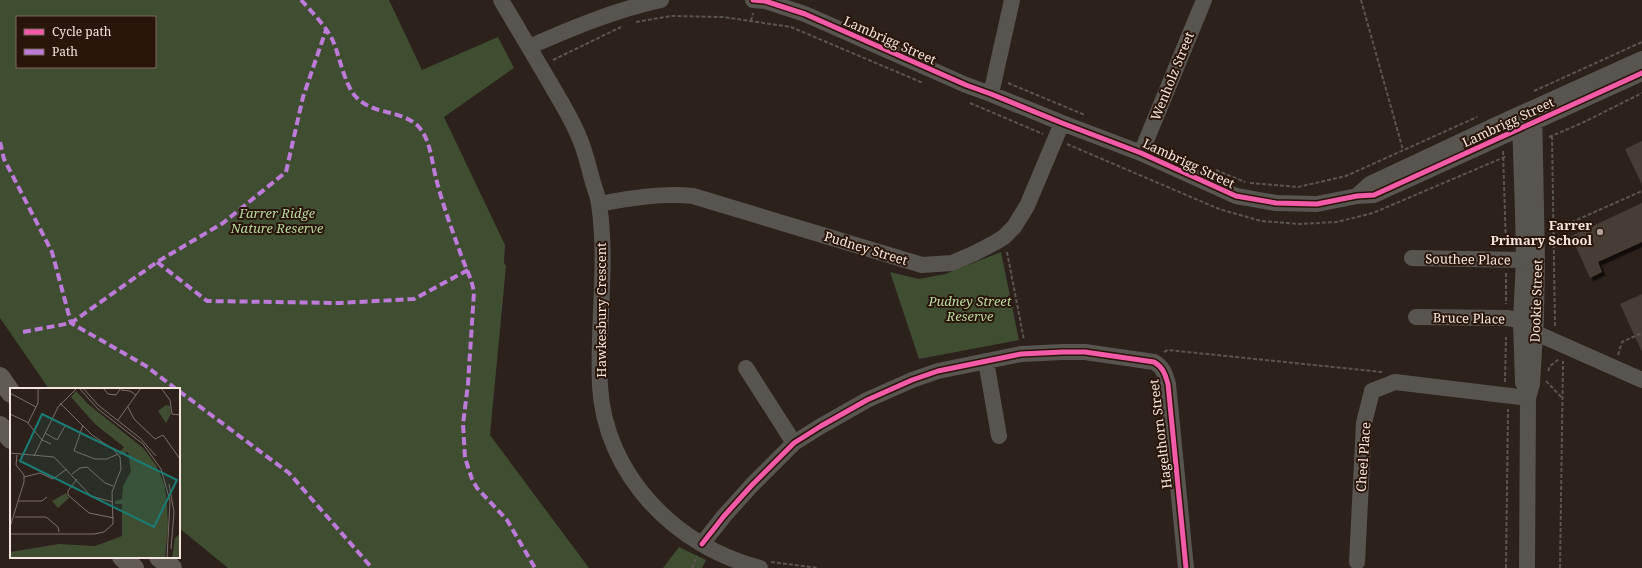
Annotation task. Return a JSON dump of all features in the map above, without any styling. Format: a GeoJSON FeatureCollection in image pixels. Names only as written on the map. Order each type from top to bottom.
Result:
{"type":"FeatureCollection","features":[{"type":"Feature","properties":{"kind":"main road"},"geometry":{"type":"LineString","coordinates":[[0,377],[10,392]]}},
{"type":"Feature","properties":{"kind":"main road"},"geometry":{"type":"LineString","coordinates":[[0,426],[10,438]]}},
{"type":"Feature","properties":{"kind":"main road"},"geometry":{"type":"LineString","coordinates":[[123,558],[134,568]]}},
{"type":"Feature","properties":{"kind":"main road"},"geometry":{"type":"LineString","coordinates":[[160,558],[172,568]]}},
{"type":"Feature","properties":{"kind":"street","name":"Hawkesbury Crescent"},"geometry":{"type":"LineString","coordinates":[[500,0],[563,105],[580,138],[599,204],[602,256],[600,387],[603,410],[609,430],[630,475],[656,510],[679,529],[725,557],[762,564]]}},
{"type":"Feature","properties":{"kind":"street"},"geometry":{"type":"LineString","coordinates":[[529,47],[572,28],[613,13],[633,6],[661,0]]}},
{"type":"Feature","properties":{"kind":"street","name":"Lambrigg Street"},"geometry":{"type":"LineString","coordinates":[[753,0],[765,1],[805,14],[966,85],[1141,152],[1236,196],[1276,203],[1317,204],[1357,196],[1374,195],[1504,136],[1520,122]]}},
{"type":"Feature","properties":{"kind":"street"},"geometry":{"type":"LineString","coordinates":[[991,94],[1012,0]]}},
{"type":"Feature","properties":{"kind":"street","name":"Wenholz Street"},"geometry":{"type":"LineString","coordinates":[[1141,152],[1204,0]]}},
{"type":"Feature","properties":{"kind":"street","name":"Lambrigg Street"},"geometry":{"type":"LineString","coordinates":[[1357,196],[1370,184],[1520,122],[1642,59]]}},
{"type":"Feature","properties":{"kind":"street","name":"Lambrigg Street"},"geometry":{"type":"LineString","coordinates":[[1535,115],[1642,73]]}},
{"type":"Feature","properties":{"kind":"street","name":"Dookie Street"},"geometry":{"type":"LineString","coordinates":[[1527,568],[1528,398],[1532,384],[1536,333],[1537,260],[1535,115]]}},
{"type":"Feature","properties":{"kind":"street","name":"Dookie Street"},"geometry":{"type":"LineString","coordinates":[[1520,122],[1524,260],[1514,319],[1523,385],[1528,398]]}},
{"type":"Feature","properties":{"kind":"street","name":"Pudney Street"},"geometry":{"type":"LineString","coordinates":[[599,204],[656,195],[676,194],[693,196],[922,264],[952,263],[975,253],[1004,237],[1014,227],[1027,206],[1056,139],[1068,125]]}},
{"type":"Feature","properties":{"kind":"street","name":"Southee Place"},"geometry":{"type":"LineString","coordinates":[[1412,258],[1524,260]]}},
{"type":"Feature","properties":{"kind":"street","name":"Bruce Place"},"geometry":{"type":"LineString","coordinates":[[1416,317],[1514,319]]}},
{"type":"Feature","properties":{"kind":"street"},"geometry":{"type":"LineString","coordinates":[[1514,319],[1536,333],[1642,380]]}},
{"type":"Feature","properties":{"kind":"street","name":"Hagelthorn Street"},"geometry":{"type":"LineString","coordinates":[[702,544],[747,490],[794,443],[867,400],[912,380],[938,371],[986,360],[1026,354],[1085,352],[1154,362],[1160,365],[1165,374],[1168,384],[1186,568]]}},
{"type":"Feature","properties":{"kind":"street"},"geometry":{"type":"LineString","coordinates":[[986,360],[999,436]]}},
{"type":"Feature","properties":{"kind":"street"},"geometry":{"type":"LineString","coordinates":[[746,368],[794,443]]}},
{"type":"Feature","properties":{"kind":"street","name":"Cheel Place"},"geometry":{"type":"LineString","coordinates":[[1357,562],[1364,423],[1372,391],[1395,382],[1528,398]]}},
{"type":"Feature","properties":{"kind":"path"},"geometry":{"type":"LineString","coordinates":[[1361,0],[1403,150]]}},
{"type":"Feature","properties":{"kind":"path"},"geometry":{"type":"LineString","coordinates":[[635,22],[671,16],[723,17],[791,27],[926,84]]}},
{"type":"Feature","properties":{"kind":"path"},"geometry":{"type":"LineString","coordinates":[[551,61],[627,24]]}},
{"type":"Feature","properties":{"kind":"path"},"geometry":{"type":"LineString","coordinates":[[1534,91],[1642,42]]}},
{"type":"Feature","properties":{"kind":"path"},"geometry":{"type":"LineString","coordinates":[[995,78],[1087,116]]}},
{"type":"Feature","properties":{"kind":"path"},"geometry":{"type":"LineString","coordinates":[[1535,143],[1582,123],[1642,93]]}},
{"type":"Feature","properties":{"kind":"path"},"geometry":{"type":"LineString","coordinates":[[968,102],[1056,139]]}},
{"type":"Feature","properties":{"kind":"path"},"geometry":{"type":"LineString","coordinates":[[1210,168],[1246,183],[1298,187],[1346,176],[1478,116]]}},
{"type":"Feature","properties":{"kind":"path"},"geometry":{"type":"LineString","coordinates":[[1068,125],[1065,143],[1219,208],[1261,221],[1300,224],[1337,222],[1373,213],[1521,150]]}},
{"type":"Feature","properties":{"kind":"path"},"geometry":{"type":"LineString","coordinates":[[1504,136],[1503,158],[1506,260],[1514,319],[1506,395],[1509,417],[1506,568]]}},
{"type":"Feature","properties":{"kind":"path"},"geometry":{"type":"LineString","coordinates":[[1554,227],[1572,222],[1642,192]]}},
{"type":"Feature","properties":{"kind":"path"},"geometry":{"type":"LineString","coordinates":[[1004,237],[1026,354]]}},
{"type":"Feature","properties":{"kind":"path"},"geometry":{"type":"LineString","coordinates":[[1613,367],[1622,342],[1642,333]]}},
{"type":"Feature","properties":{"kind":"path"},"geometry":{"type":"LineString","coordinates":[[1163,352],[1168,350],[1388,372]]}},
{"type":"Feature","properties":{"kind":"path"},"geometry":{"type":"LineString","coordinates":[[1547,372],[1550,366],[1559,359],[1563,359]]}},
{"type":"Feature","properties":{"kind":"path"},"geometry":{"type":"LineString","coordinates":[[1545,379],[1562,399]]}},
{"type":"Feature","properties":{"kind":"path"},"geometry":{"type":"LineString","coordinates":[[762,564],[818,568]]}},
{"type":"Feature","properties":{"kind":"green space","name":"Farrer Ridge Nature Reserve"},"geometry":{"type":"Polygon","coordinates":[[[0,0],[389,0],[422,70],[498,37],[514,68],[444,117],[505,245],[504,263],[506,266],[490,435],[589,568],[228,568],[180,529],[180,388],[48,388],[0,318],[0,0]]]}},
{"type":"Feature","properties":{"kind":"green space","name":"Pudney Street Reserve"},"geometry":{"type":"Polygon","coordinates":[[[1001,252],[1019,340],[919,359],[890,272],[919,279],[945,274],[1001,252]]]}},
{"type":"Feature","properties":{"kind":"green space"},"geometry":{"type":"Polygon","coordinates":[[[679,547],[706,560],[702,568],[663,568],[679,547]]]}},
{"type":"Feature","properties":{"kind":"building"},"geometry":{"type":"Polygon","coordinates":[[[1642,141],[1642,185],[1625,149],[1642,141]]]}},
{"type":"Feature","properties":{"kind":"building"},"geometry":{"type":"Polygon","coordinates":[[[1642,203],[1642,242],[1598,262],[1602,272],[1590,278],[1571,236],[1642,203]]]}},
{"type":"Feature","properties":{"kind":"building"},"geometry":{"type":"Polygon","coordinates":[[[1642,294],[1642,352],[1620,304],[1642,294]]]}},
{"type":"Feature","properties":{"kind":"marked path"},"geometry":{"type":"LineString","coordinates":[[301,0],[330,35],[336,47],[348,85],[356,97],[371,107],[395,114],[411,121],[418,126],[428,142],[443,204],[470,276],[474,292],[468,384],[463,424],[465,458],[472,479],[477,488],[507,520],[535,568]]}},
{"type":"Feature","properties":{"kind":"marked path"},"geometry":{"type":"LineString","coordinates":[[23,332],[71,323],[157,262],[223,223],[286,172],[303,97],[326,30]]}},
{"type":"Feature","properties":{"kind":"marked path"},"geometry":{"type":"LineString","coordinates":[[0,142],[4,159],[52,252],[71,323],[146,366],[175,388]]}},
{"type":"Feature","properties":{"kind":"marked path"},"geometry":{"type":"LineString","coordinates":[[157,262],[207,301],[339,303],[414,299],[468,270]]}},
{"type":"Feature","properties":{"kind":"marked path"},"geometry":{"type":"LineString","coordinates":[[180,392],[289,473],[372,568]]}},
{"type":"Feature","properties":{"kind":"cycle path"},"geometry":{"type":"LineString","coordinates":[[753,0],[765,1],[805,14],[966,85],[1141,153],[1236,196],[1276,203],[1317,204],[1357,196],[1374,195],[1642,73]]}},
{"type":"Feature","properties":{"kind":"cycle path"},"geometry":{"type":"LineString","coordinates":[[702,544],[724,516],[752,485],[794,443],[867,400],[912,380],[938,371],[1021,354],[1085,352],[1154,362],[1160,366],[1165,374],[1168,384],[1186,568]]}},
{"type":"Feature","properties":{"kind":"place","name":"Farrer Primary School"},"geometry":{"type":"Point","coordinates":[1600,232]}}]}
